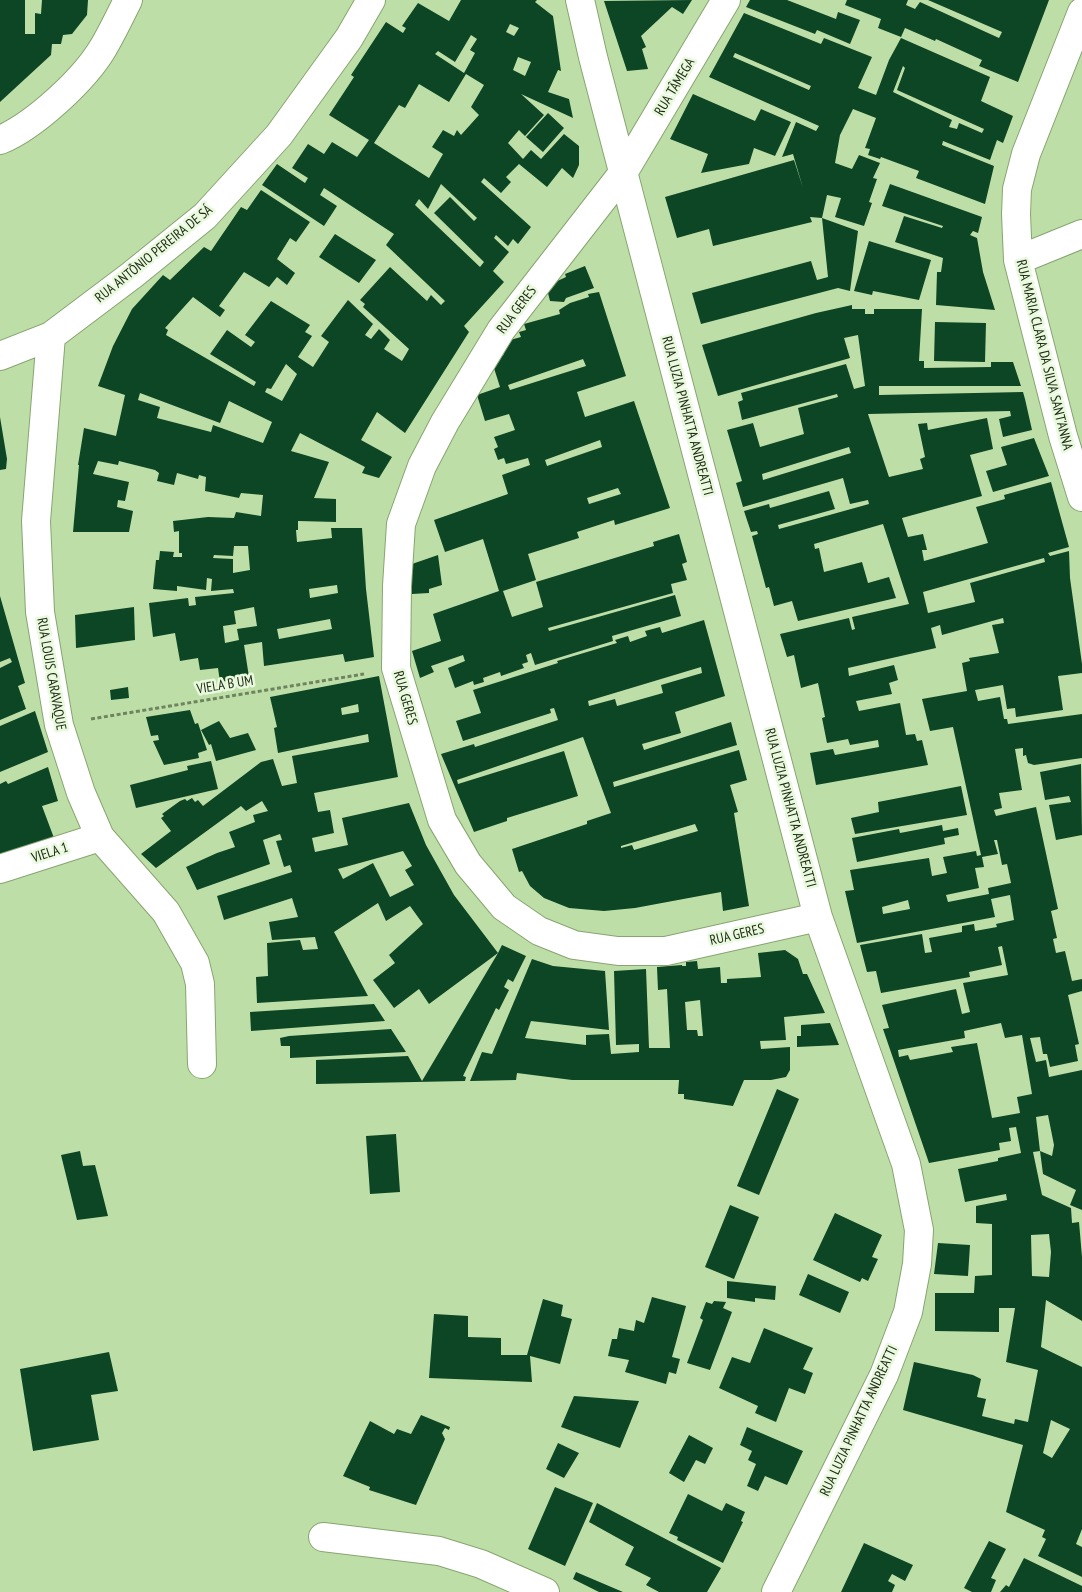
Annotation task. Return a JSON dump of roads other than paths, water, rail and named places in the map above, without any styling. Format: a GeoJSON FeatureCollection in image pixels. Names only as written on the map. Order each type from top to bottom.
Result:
{"type":"FeatureCollection","features":[{"type":"Feature","properties":{"kind":"street"},"geometry":{"type":"LineString","coordinates":[[0,140],[45,112],[74,82],[102,50],[128,0]]}},
{"type":"Feature","properties":{"kind":"street","name":"RUA ANTÔNIO PEREIRA DE SÁ"},"geometry":{"type":"LineString","coordinates":[[0,356],[51,336],[132,275],[205,216],[279,136],[349,38],[371,0]]}},
{"type":"Feature","properties":{"kind":"street","name":"RUA LUZIA PINHATTA ANDREATTI"},"geometry":{"type":"LineString","coordinates":[[580,0],[623,174],[818,917],[906,1164],[919,1230],[917,1264],[908,1312],[884,1375],[776,1592]]}},
{"type":"Feature","properties":{"kind":"street","name":"RUA TÂMEGA"},"geometry":{"type":"LineString","coordinates":[[623,174],[726,0]]}},
{"type":"Feature","properties":{"kind":"street","name":"RUA MARIA CLARA DA SILVA SANT'ANNA"},"geometry":{"type":"LineString","coordinates":[[1082,12],[1026,154],[1021,172],[1016,214],[1018,260],[1082,497]]}},
{"type":"Feature","properties":{"kind":"street","name":"RUA GERES"},"geometry":{"type":"LineString","coordinates":[[623,174],[501,330],[445,422],[422,466],[401,524],[397,586],[396,668],[442,820],[468,864],[504,908],[538,931],[574,945],[618,950],[666,951],[818,917]]}},
{"type":"Feature","properties":{"kind":"street"},"geometry":{"type":"LineString","coordinates":[[1018,260],[1082,234]]}},
{"type":"Feature","properties":{"kind":"street","name":"RUA LOUIS CARAVAQUE"},"geometry":{"type":"LineString","coordinates":[[51,336],[36,521],[40,612],[59,724],[81,793],[100,837],[166,912],[194,963],[200,984],[202,1064]]}},
{"type":"Feature","properties":{"kind":"street","name":"VIELA 1"},"geometry":{"type":"LineString","coordinates":[[0,869],[100,837]]}},
{"type":"Feature","properties":{"kind":"street"},"geometry":{"type":"LineString","coordinates":[[323,1537],[439,1551],[481,1564],[545,1592]]}}]}
